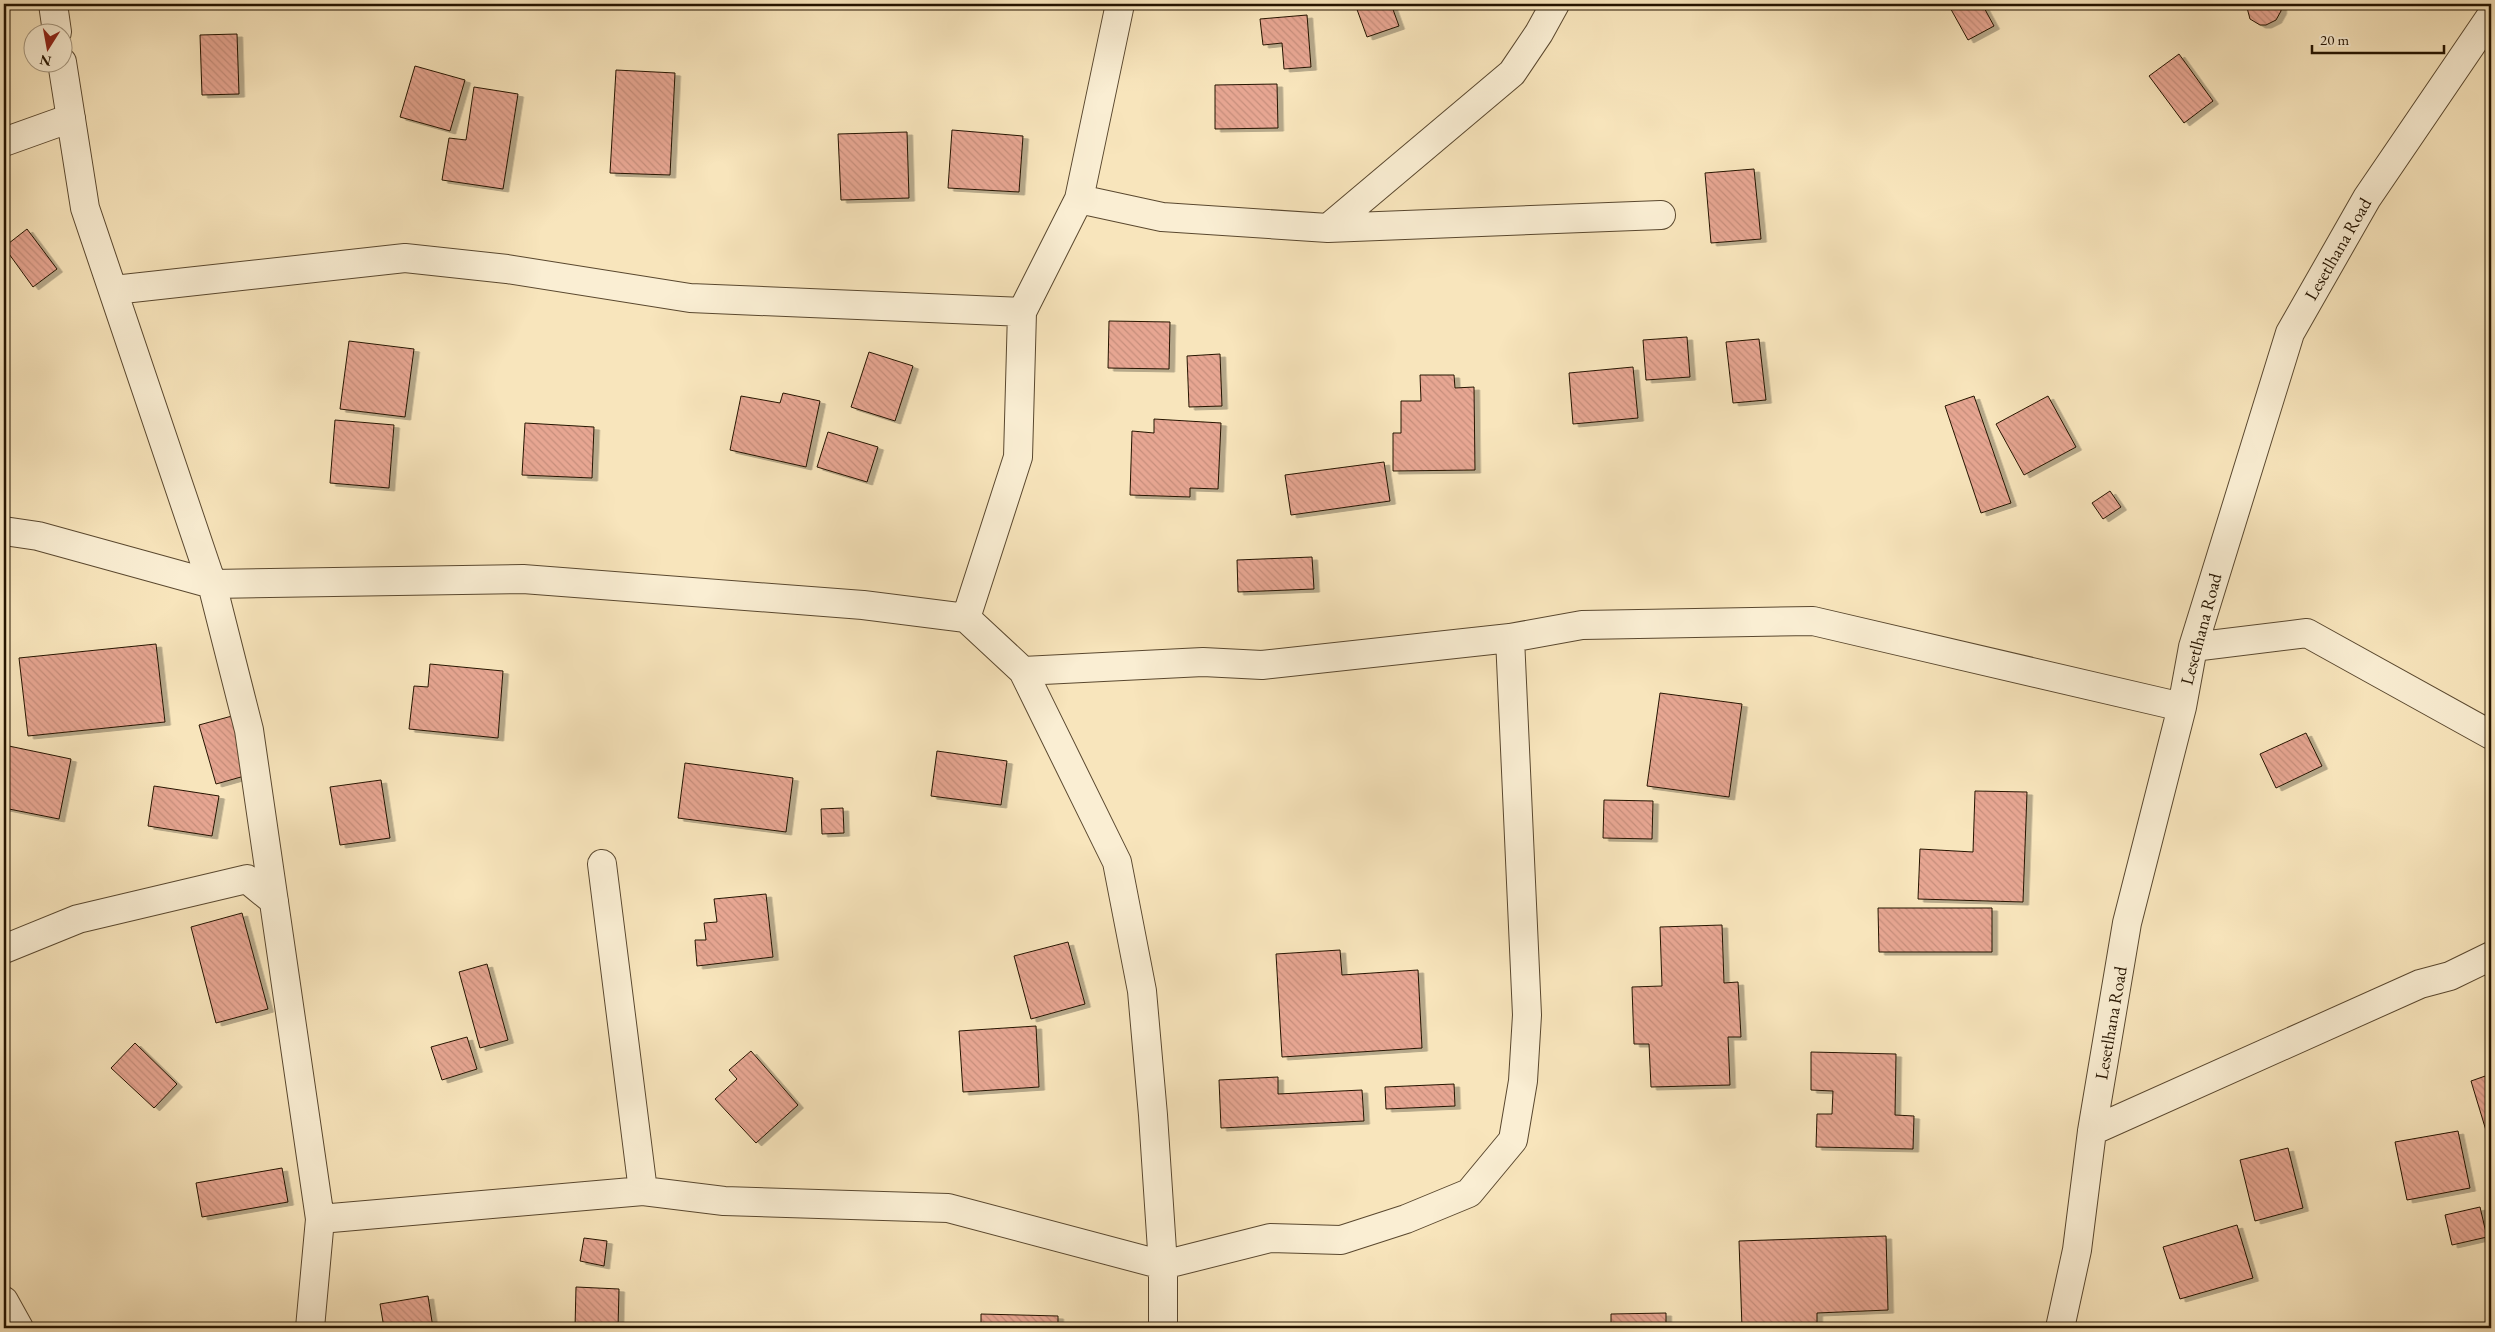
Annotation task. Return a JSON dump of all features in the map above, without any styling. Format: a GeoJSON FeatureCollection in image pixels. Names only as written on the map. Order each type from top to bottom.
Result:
{"type":"FeatureCollection","features":[{"type":"Feature","properties":{"kind":"street"},"geometry":{"type":"LineString","coordinates":[[53,4],[56,22]]}},
{"type":"Feature","properties":{"kind":"street"},"geometry":{"type":"LineString","coordinates":[[966,618],[1018,457],[1022,312],[1079,199],[1120,4]]}},
{"type":"Feature","properties":{"kind":"street"},"geometry":{"type":"LineString","coordinates":[[1328,228],[1512,73],[1555,4]]}},
{"type":"Feature","properties":{"kind":"street","name":"Lesetlhana Road"},"geometry":{"type":"LineString","coordinates":[[2060,1328],[2077,1250],[2092,1131],[2127,923],[2182,707],[2193,646],[2290,332],[2366,198],[2491,16]]}},
{"type":"Feature","properties":{"kind":"street"},"geometry":{"type":"LineString","coordinates":[[64,72],[86,208],[212,584],[249,730],[320,1219],[310,1328]]}},
{"type":"Feature","properties":{"kind":"street"},"geometry":{"type":"LineString","coordinates":[[4,142],[71,118]]}},
{"type":"Feature","properties":{"kind":"street"},"geometry":{"type":"LineString","coordinates":[[1079,199],[1162,217],[1328,228],[1661,216]]}},
{"type":"Feature","properties":{"kind":"street"},"geometry":{"type":"LineString","coordinates":[[114,290],[405,258],[507,269],[690,298],[1022,312]]}},
{"type":"Feature","properties":{"kind":"street"},"geometry":{"type":"LineString","coordinates":[[4,531],[38,536],[212,584],[523,579],[863,605],[966,618],[1023,671],[1117,862],[1142,992],[1154,1115],[1163,1265],[1163,1328]]}},
{"type":"Feature","properties":{"kind":"street"},"geometry":{"type":"LineString","coordinates":[[1023,671],[1203,662],[1262,665],[1510,638],[1582,625],[1813,621],[2182,707]]}},
{"type":"Feature","properties":{"kind":"street"},"geometry":{"type":"LineString","coordinates":[[2193,646],[2307,633],[2491,735]]}},
{"type":"Feature","properties":{"kind":"street"},"geometry":{"type":"LineString","coordinates":[[320,1219],[643,1191],[724,1201],[948,1208],[1163,1265],[1270,1238],[1341,1240],[1406,1219],[1469,1193],[1513,1140],[1523,1081],[1526,1015],[1510,638]]}},
{"type":"Feature","properties":{"kind":"street"},"geometry":{"type":"LineString","coordinates":[[602,864],[643,1191]]}},
{"type":"Feature","properties":{"kind":"street"},"geometry":{"type":"LineString","coordinates":[[4,950],[78,919],[247,879],[274,901]]}},
{"type":"Feature","properties":{"kind":"street"},"geometry":{"type":"LineString","coordinates":[[2092,1131],[2420,984],[2450,976],[2491,956]]}},
{"type":"Feature","properties":{"kind":"street"},"geometry":{"type":"LineString","coordinates":[[4,1300],[19,1328]]}},
{"type":"Feature","properties":{"kind":"building"},"geometry":{"type":"Polygon","coordinates":[[[1355,4],[1391,4],[1399,26],[1367,37],[1355,4]]]}},
{"type":"Feature","properties":{"kind":"building"},"geometry":{"type":"Polygon","coordinates":[[[1948,4],[1982,4],[1994,26],[1968,40],[1948,4]]]}},
{"type":"Feature","properties":{"kind":"building"},"geometry":{"type":"Polygon","coordinates":[[[2246,4],[2281,4],[2281,11],[2276,20],[2266,25],[2260,25],[2250,19],[2246,4]]]}},
{"type":"Feature","properties":{"kind":"building"},"geometry":{"type":"Polygon","coordinates":[[[1307,15],[1311,67],[1284,69],[1282,43],[1263,45],[1260,19],[1307,15]]]}},
{"type":"Feature","properties":{"kind":"building"},"geometry":{"type":"Polygon","coordinates":[[[237,34],[239,94],[202,95],[200,35],[237,34]]]}},
{"type":"Feature","properties":{"kind":"building"},"geometry":{"type":"Polygon","coordinates":[[[2179,54],[2213,101],[2184,123],[2149,76],[2179,54]]]}},
{"type":"Feature","properties":{"kind":"building"},"geometry":{"type":"Polygon","coordinates":[[[415,66],[465,80],[450,131],[400,117],[415,66]]]}},
{"type":"Feature","properties":{"kind":"building"},"geometry":{"type":"Polygon","coordinates":[[[616,70],[675,73],[670,175],[610,173],[616,70]]]}},
{"type":"Feature","properties":{"kind":"building"},"geometry":{"type":"Polygon","coordinates":[[[1277,84],[1278,128],[1215,129],[1215,85],[1277,84]]]}},
{"type":"Feature","properties":{"kind":"building"},"geometry":{"type":"Polygon","coordinates":[[[474,87],[518,94],[503,189],[442,180],[449,138],[466,140],[474,87]]]}},
{"type":"Feature","properties":{"kind":"building"},"geometry":{"type":"Polygon","coordinates":[[[952,130],[1023,136],[1019,192],[948,188],[952,130]]]}},
{"type":"Feature","properties":{"kind":"building"},"geometry":{"type":"Polygon","coordinates":[[[907,132],[909,198],[841,200],[838,134],[907,132]]]}},
{"type":"Feature","properties":{"kind":"building"},"geometry":{"type":"Polygon","coordinates":[[[1754,169],[1761,239],[1711,243],[1705,173],[1754,169]]]}},
{"type":"Feature","properties":{"kind":"building"},"geometry":{"type":"Polygon","coordinates":[[[27,229],[57,269],[33,287],[4,247],[27,229]]]}},
{"type":"Feature","properties":{"kind":"building"},"geometry":{"type":"Polygon","coordinates":[[[1109,321],[1170,322],[1169,369],[1108,368],[1109,321]]]}},
{"type":"Feature","properties":{"kind":"building"},"geometry":{"type":"Polygon","coordinates":[[[1687,337],[1690,377],[1646,380],[1643,340],[1687,337]]]}},
{"type":"Feature","properties":{"kind":"building"},"geometry":{"type":"Polygon","coordinates":[[[1759,339],[1766,400],[1733,403],[1726,342],[1759,339]]]}},
{"type":"Feature","properties":{"kind":"building"},"geometry":{"type":"Polygon","coordinates":[[[349,341],[414,349],[405,417],[340,409],[349,341]]]}},
{"type":"Feature","properties":{"kind":"building"},"geometry":{"type":"Polygon","coordinates":[[[869,352],[913,366],[895,421],[851,407],[869,352]]]}},
{"type":"Feature","properties":{"kind":"building"},"geometry":{"type":"Polygon","coordinates":[[[1220,354],[1222,406],[1189,407],[1187,356],[1220,354]]]}},
{"type":"Feature","properties":{"kind":"building"},"geometry":{"type":"Polygon","coordinates":[[[1633,367],[1638,418],[1573,424],[1569,373],[1633,367]]]}},
{"type":"Feature","properties":{"kind":"building"},"geometry":{"type":"Polygon","coordinates":[[[1420,375],[1454,375],[1455,388],[1474,387],[1475,470],[1393,471],[1393,433],[1401,433],[1401,401],[1421,401],[1420,375]]]}},
{"type":"Feature","properties":{"kind":"building"},"geometry":{"type":"Polygon","coordinates":[[[783,393],[820,401],[806,467],[730,450],[741,396],[780,403],[783,393]]]}},
{"type":"Feature","properties":{"kind":"building"},"geometry":{"type":"Polygon","coordinates":[[[1974,396],[2011,503],[1981,513],[1945,406],[1974,396]]]}},
{"type":"Feature","properties":{"kind":"building"},"geometry":{"type":"Polygon","coordinates":[[[2048,396],[2076,447],[2024,475],[1996,424],[2048,396]]]}},
{"type":"Feature","properties":{"kind":"building"},"geometry":{"type":"Polygon","coordinates":[[[1154,419],[1221,423],[1218,489],[1190,488],[1190,497],[1130,495],[1132,431],[1154,433],[1154,419]]]}},
{"type":"Feature","properties":{"kind":"building"},"geometry":{"type":"Polygon","coordinates":[[[335,420],[394,425],[389,488],[330,483],[335,420]]]}},
{"type":"Feature","properties":{"kind":"building"},"geometry":{"type":"Polygon","coordinates":[[[525,423],[594,427],[592,478],[522,475],[525,423]]]}},
{"type":"Feature","properties":{"kind":"building"},"geometry":{"type":"Polygon","coordinates":[[[828,432],[878,447],[867,482],[817,467],[828,432]]]}},
{"type":"Feature","properties":{"kind":"building"},"geometry":{"type":"Polygon","coordinates":[[[1384,462],[1390,501],[1291,515],[1285,475],[1384,462]]]}},
{"type":"Feature","properties":{"kind":"building"},"geometry":{"type":"Polygon","coordinates":[[[2110,491],[2121,507],[2103,519],[2092,503],[2110,491]]]}},
{"type":"Feature","properties":{"kind":"building"},"geometry":{"type":"Polygon","coordinates":[[[1312,557],[1314,589],[1238,592],[1237,560],[1312,557]]]}},
{"type":"Feature","properties":{"kind":"building"},"geometry":{"type":"Polygon","coordinates":[[[156,644],[165,722],[28,736],[19,658],[156,644]]]}},
{"type":"Feature","properties":{"kind":"building"},"geometry":{"type":"Polygon","coordinates":[[[430,664],[503,671],[498,738],[409,729],[414,686],[428,687],[430,664]]]}},
{"type":"Feature","properties":{"kind":"building"},"geometry":{"type":"Polygon","coordinates":[[[1660,693],[1742,704],[1729,797],[1647,786],[1660,693]]]}},
{"type":"Feature","properties":{"kind":"building"},"geometry":{"type":"Polygon","coordinates":[[[232,716],[248,775],[216,784],[199,725],[232,716]]]}},
{"type":"Feature","properties":{"kind":"building"},"geometry":{"type":"Polygon","coordinates":[[[2306,733],[2322,766],[2276,788],[2260,754],[2306,733]]]}},
{"type":"Feature","properties":{"kind":"building"},"geometry":{"type":"Polygon","coordinates":[[[4,745],[71,759],[59,819],[4,808],[4,745]]]}},
{"type":"Feature","properties":{"kind":"building"},"geometry":{"type":"Polygon","coordinates":[[[937,751],[1007,761],[1001,805],[931,796],[937,751]]]}},
{"type":"Feature","properties":{"kind":"building"},"geometry":{"type":"Polygon","coordinates":[[[685,763],[793,778],[786,832],[678,818],[685,763]]]}},
{"type":"Feature","properties":{"kind":"building"},"geometry":{"type":"Polygon","coordinates":[[[381,780],[390,838],[340,845],[330,787],[381,780]]]}},
{"type":"Feature","properties":{"kind":"building"},"geometry":{"type":"Polygon","coordinates":[[[154,786],[219,796],[212,836],[148,826],[154,786]]]}},
{"type":"Feature","properties":{"kind":"building"},"geometry":{"type":"Polygon","coordinates":[[[1975,791],[2027,792],[2023,902],[1918,899],[1920,849],[1973,852],[1975,791]]]}},
{"type":"Feature","properties":{"kind":"building"},"geometry":{"type":"Polygon","coordinates":[[[1604,800],[1653,801],[1652,839],[1603,838],[1604,800]]]}},
{"type":"Feature","properties":{"kind":"building"},"geometry":{"type":"Polygon","coordinates":[[[843,808],[844,833],[822,834],[821,809],[843,808]]]}},
{"type":"Feature","properties":{"kind":"building"},"geometry":{"type":"Polygon","coordinates":[[[766,894],[773,957],[697,966],[695,940],[706,940],[704,923],[717,922],[714,899],[766,894]]]}},
{"type":"Feature","properties":{"kind":"building"},"geometry":{"type":"Polygon","coordinates":[[[1878,908],[1992,908],[1992,952],[1879,952],[1878,908]]]}},
{"type":"Feature","properties":{"kind":"building"},"geometry":{"type":"Polygon","coordinates":[[[242,913],[268,1009],[216,1023],[191,927],[242,913]]]}},
{"type":"Feature","properties":{"kind":"building"},"geometry":{"type":"Polygon","coordinates":[[[1722,925],[1724,983],[1738,982],[1741,1037],[1728,1037],[1730,1085],[1651,1087],[1649,1044],[1634,1044],[1632,987],[1662,986],[1660,927],[1722,925]]]}},
{"type":"Feature","properties":{"kind":"building"},"geometry":{"type":"Polygon","coordinates":[[[1068,942],[1085,1004],[1031,1019],[1014,956],[1068,942]]]}},
{"type":"Feature","properties":{"kind":"building"},"geometry":{"type":"Polygon","coordinates":[[[1340,950],[1342,975],[1418,970],[1422,1048],[1282,1057],[1276,954],[1340,950]]]}},
{"type":"Feature","properties":{"kind":"building"},"geometry":{"type":"Polygon","coordinates":[[[487,964],[508,1040],[480,1048],[459,972],[487,964]]]}},
{"type":"Feature","properties":{"kind":"building"},"geometry":{"type":"Polygon","coordinates":[[[1036,1026],[1039,1087],[963,1092],[959,1031],[1036,1026]]]}},
{"type":"Feature","properties":{"kind":"building"},"geometry":{"type":"Polygon","coordinates":[[[467,1037],[477,1069],[442,1080],[431,1047],[467,1037]]]}},
{"type":"Feature","properties":{"kind":"building"},"geometry":{"type":"Polygon","coordinates":[[[135,1043],[177,1084],[154,1108],[111,1068],[135,1043]]]}},
{"type":"Feature","properties":{"kind":"building"},"geometry":{"type":"Polygon","coordinates":[[[751,1051],[798,1105],[756,1143],[715,1099],[737,1079],[729,1070],[751,1051]]]}},
{"type":"Feature","properties":{"kind":"building"},"geometry":{"type":"Polygon","coordinates":[[[1811,1052],[1896,1054],[1895,1115],[1914,1116],[1913,1149],[1816,1147],[1817,1114],[1832,1114],[1833,1091],[1811,1090],[1811,1052]]]}},
{"type":"Feature","properties":{"kind":"building"},"geometry":{"type":"Polygon","coordinates":[[[2491,1074],[2491,1147],[2471,1081],[2491,1074]]]}},
{"type":"Feature","properties":{"kind":"building"},"geometry":{"type":"Polygon","coordinates":[[[1278,1077],[1278,1094],[1362,1090],[1364,1121],[1221,1128],[1219,1080],[1278,1077]]]}},
{"type":"Feature","properties":{"kind":"building"},"geometry":{"type":"Polygon","coordinates":[[[1454,1084],[1455,1106],[1386,1109],[1385,1087],[1454,1084]]]}},
{"type":"Feature","properties":{"kind":"building"},"geometry":{"type":"Polygon","coordinates":[[[2458,1131],[2470,1188],[2407,1200],[2395,1142],[2458,1131]]]}},
{"type":"Feature","properties":{"kind":"building"},"geometry":{"type":"Polygon","coordinates":[[[2288,1148],[2303,1208],[2255,1221],[2240,1160],[2288,1148]]]}},
{"type":"Feature","properties":{"kind":"building"},"geometry":{"type":"Polygon","coordinates":[[[282,1168],[288,1202],[202,1217],[196,1183],[282,1168]]]}},
{"type":"Feature","properties":{"kind":"building"},"geometry":{"type":"Polygon","coordinates":[[[2480,1207],[2487,1237],[2452,1245],[2445,1215],[2480,1207]]]}},
{"type":"Feature","properties":{"kind":"building"},"geometry":{"type":"Polygon","coordinates":[[[2237,1225],[2253,1278],[2180,1299],[2163,1247],[2237,1225]]]}},
{"type":"Feature","properties":{"kind":"building"},"geometry":{"type":"Polygon","coordinates":[[[1886,1236],[1888,1310],[1817,1313],[1817,1328],[1742,1328],[1739,1241],[1886,1236]]]}},
{"type":"Feature","properties":{"kind":"building"},"geometry":{"type":"Polygon","coordinates":[[[584,1238],[607,1241],[604,1266],[580,1261],[584,1238]]]}},
{"type":"Feature","properties":{"kind":"building"},"geometry":{"type":"Polygon","coordinates":[[[576,1287],[619,1289],[618,1328],[575,1328],[576,1287]]]}},
{"type":"Feature","properties":{"kind":"building"},"geometry":{"type":"Polygon","coordinates":[[[428,1296],[433,1328],[384,1328],[380,1304],[428,1296]]]}},
{"type":"Feature","properties":{"kind":"building"},"geometry":{"type":"Polygon","coordinates":[[[1666,1313],[1666,1328],[1611,1328],[1611,1314],[1666,1313]]]}},
{"type":"Feature","properties":{"kind":"building"},"geometry":{"type":"Polygon","coordinates":[[[981,1314],[1058,1316],[1058,1328],[981,1328],[981,1314]]]}}]}
